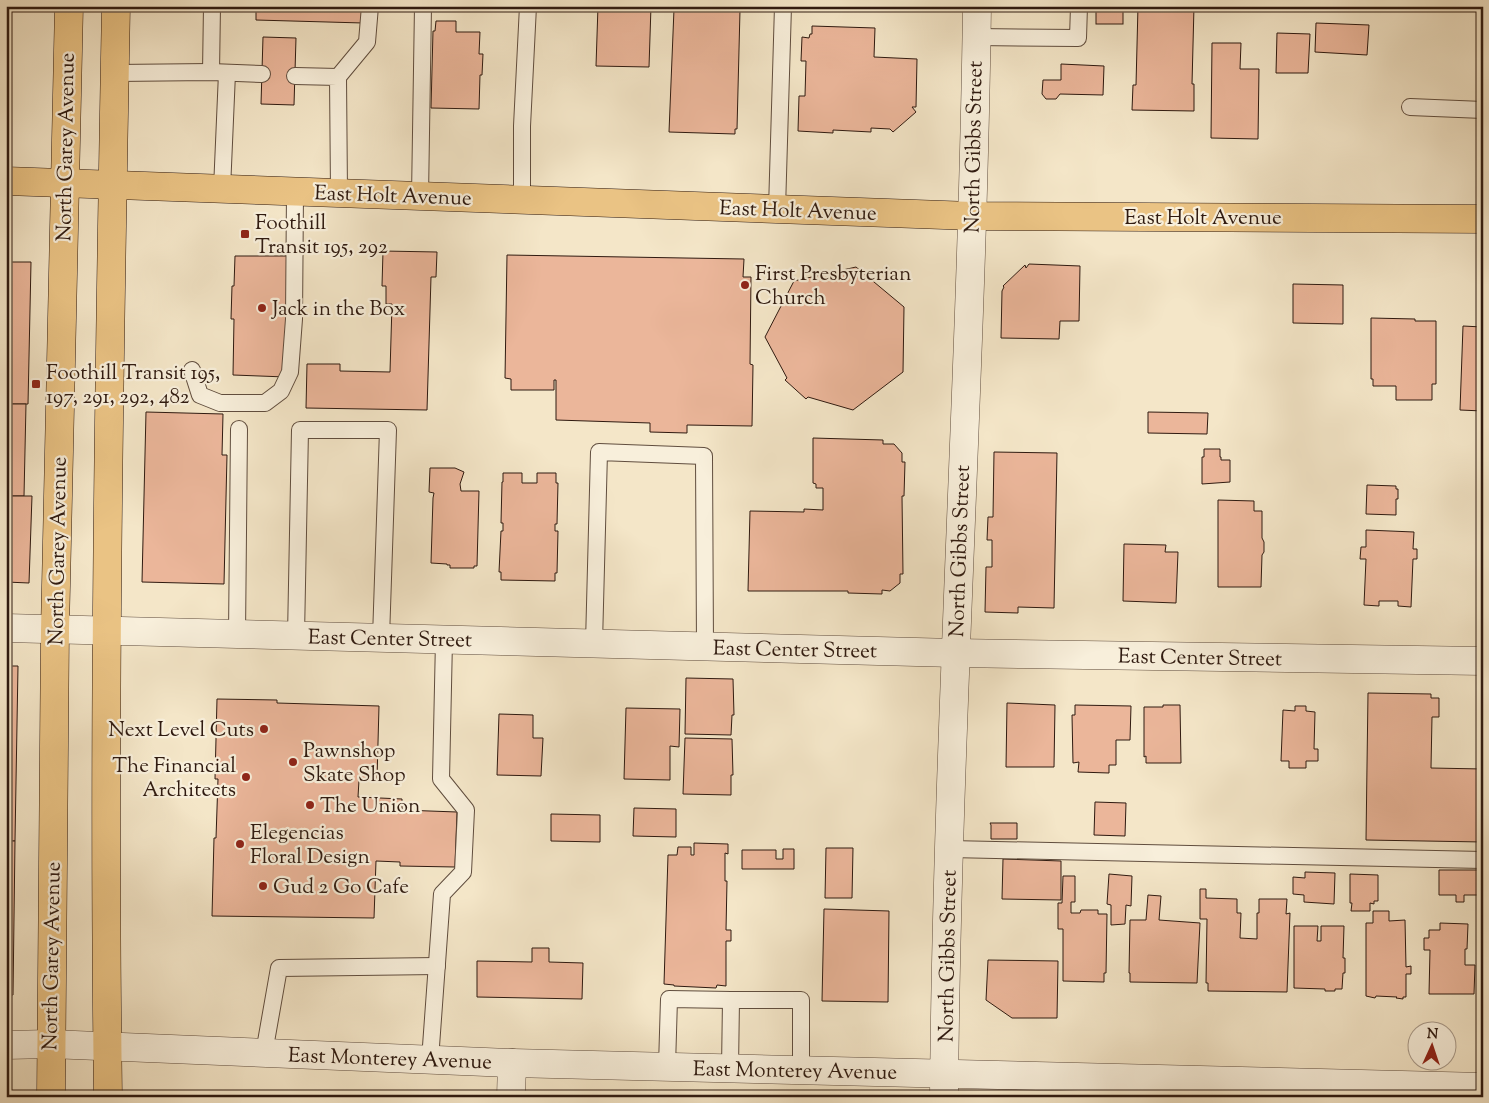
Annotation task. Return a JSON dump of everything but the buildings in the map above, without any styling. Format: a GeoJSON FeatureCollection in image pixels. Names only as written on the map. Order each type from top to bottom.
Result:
{"type":"FeatureCollection","features":[{"type":"Feature","properties":{"kind":"main road","name":"North Garey Avenue"},"geometry":{"type":"LineString","coordinates":[[51,1097],[55,630],[69,6]]}},
{"type":"Feature","properties":{"kind":"main road"},"geometry":{"type":"LineString","coordinates":[[108,1097],[106,758],[108,443],[116,6]]}},
{"type":"Feature","properties":{"kind":"main road","name":"East Holt Avenue"},"geometry":{"type":"LineString","coordinates":[[6,182],[113,184],[972,216],[1483,219]]}},
{"type":"Feature","properties":{"kind":"street","name":"North Gibbs Street"},"geometry":{"type":"LineString","coordinates":[[944,1085],[977,6]]}},
{"type":"Feature","properties":{"kind":"street","name":"East Center Street"},"geometry":{"type":"LineString","coordinates":[[6,628],[956,653],[1483,661]]}},
{"type":"Feature","properties":{"kind":"street","name":"East Monterey Avenue"},"geometry":{"type":"LineString","coordinates":[[6,1045],[50,1044],[108,1048],[430,1060],[801,1070],[944,1085],[1372,1090],[1483,1087]]}},
{"type":"Feature","properties":{"kind":"street"},"geometry":{"type":"LineString","coordinates":[[511,1097],[512,1062]]}},
{"type":"Feature","properties":{"kind":"lane"},"geometry":{"type":"LineString","coordinates":[[212,6],[219,72],[222,189]]}},
{"type":"Feature","properties":{"kind":"lane"},"geometry":{"type":"LineString","coordinates":[[339,193],[338,77],[367,42],[370,6]]}},
{"type":"Feature","properties":{"kind":"lane"},"geometry":{"type":"LineString","coordinates":[[420,196],[423,6]]}},
{"type":"Feature","properties":{"kind":"lane"},"geometry":{"type":"LineString","coordinates":[[522,200],[522,126],[528,6]]}},
{"type":"Feature","properties":{"kind":"lane"},"geometry":{"type":"LineString","coordinates":[[777,209],[783,6]]}},
{"type":"Feature","properties":{"kind":"lane"},"geometry":{"type":"LineString","coordinates":[[976,37],[1078,38],[1080,6]]}},
{"type":"Feature","properties":{"kind":"lane"},"geometry":{"type":"LineString","coordinates":[[115,73],[219,72],[262,74]]}},
{"type":"Feature","properties":{"kind":"lane"},"geometry":{"type":"LineString","coordinates":[[295,76],[338,77]]}},
{"type":"Feature","properties":{"kind":"lane"},"geometry":{"type":"LineString","coordinates":[[1410,107],[1483,110]]}},
{"type":"Feature","properties":{"kind":"lane"},"geometry":{"type":"LineString","coordinates":[[192,370],[200,395],[220,403],[265,403],[281,391],[290,372],[294,319],[295,192]]}},
{"type":"Feature","properties":{"kind":"lane"},"geometry":{"type":"LineString","coordinates":[[237,634],[239,430]]}},
{"type":"Feature","properties":{"kind":"lane"},"geometry":{"type":"LineString","coordinates":[[296,636],[300,430],[388,430],[381,638]]}},
{"type":"Feature","properties":{"kind":"lane"},"geometry":{"type":"LineString","coordinates":[[594,643],[599,452],[704,456],[705,646]]}},
{"type":"Feature","properties":{"kind":"lane"},"geometry":{"type":"LineString","coordinates":[[430,1060],[442,894],[464,872],[466,810],[441,779],[444,640]]}},
{"type":"Feature","properties":{"kind":"lane"},"geometry":{"type":"LineString","coordinates":[[950,850],[1483,860]]}},
{"type":"Feature","properties":{"kind":"lane"},"geometry":{"type":"LineString","coordinates":[[264,1053],[279,968],[437,966]]}},
{"type":"Feature","properties":{"kind":"lane"},"geometry":{"type":"LineString","coordinates":[[667,1066],[669,999],[801,1000],[801,1070]]}},
{"type":"Feature","properties":{"kind":"lane"},"geometry":{"type":"LineString","coordinates":[[730,1068],[731,1000]]}},
{"type":"Feature","properties":{"kind":"place","name":"Foothill Transit 195, 292"},"geometry":{"type":"Point","coordinates":[245,234]}},
{"type":"Feature","properties":{"kind":"place","name":"First Presbyterian Church"},"geometry":{"type":"Point","coordinates":[745,285]}},
{"type":"Feature","properties":{"kind":"place","name":"Jack in the Box"},"geometry":{"type":"Point","coordinates":[262,308]}},
{"type":"Feature","properties":{"kind":"place","name":"Foothill Transit 195, 197, 291, 292, 482"},"geometry":{"type":"Point","coordinates":[36,384]}},
{"type":"Feature","properties":{"kind":"place","name":"Next Level Cuts"},"geometry":{"type":"Point","coordinates":[264,729]}},
{"type":"Feature","properties":{"kind":"place","name":"Pawnshop Skate Shop"},"geometry":{"type":"Point","coordinates":[293,762]}},
{"type":"Feature","properties":{"kind":"place","name":"The Financial Architects"},"geometry":{"type":"Point","coordinates":[246,777]}},
{"type":"Feature","properties":{"kind":"place","name":"The Union"},"geometry":{"type":"Point","coordinates":[310,805]}},
{"type":"Feature","properties":{"kind":"place","name":"Elegencias Floral Design"},"geometry":{"type":"Point","coordinates":[240,844]}},
{"type":"Feature","properties":{"kind":"place","name":"Gud 2 Go Cafe"},"geometry":{"type":"Point","coordinates":[263,886]}}]}
